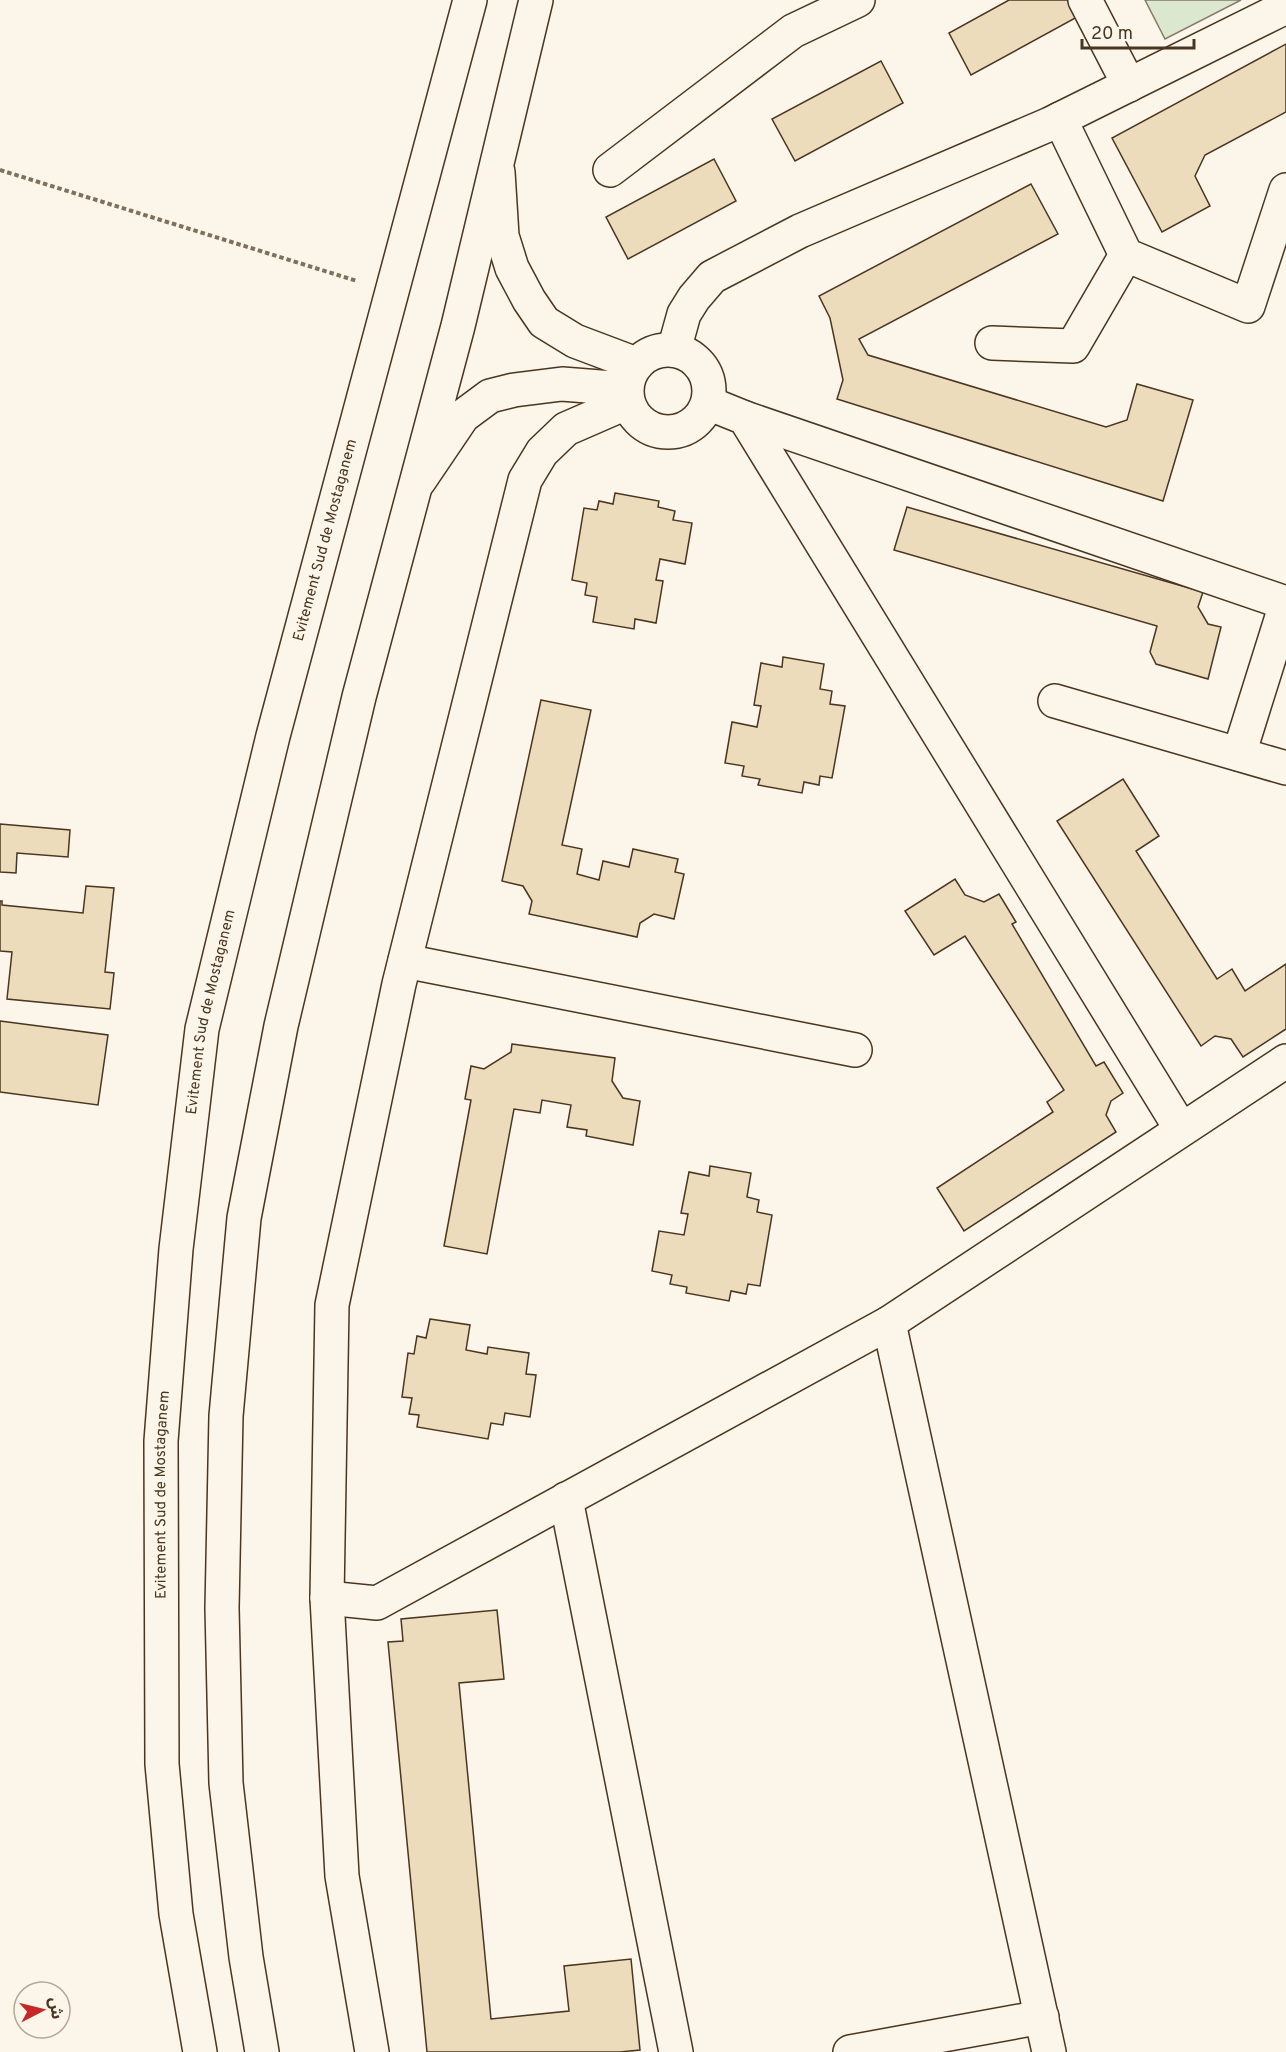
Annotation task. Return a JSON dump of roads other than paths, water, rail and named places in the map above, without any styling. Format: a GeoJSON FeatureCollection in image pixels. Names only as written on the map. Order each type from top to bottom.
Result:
{"type":"FeatureCollection","features":[{"type":"Feature","properties":{"kind":"main road","name":"Evitement Sud de Mostaganem"},"geometry":{"type":"LineString","coordinates":[[200,2052],[176,1914],[162,1764],[161,1442],[176,1249],[202,1029],[273,736],[470,0]]}},
{"type":"Feature","properties":{"kind":"main road"},"geometry":{"type":"LineString","coordinates":[[262,2052],[246,1957],[226,1783],[222,1608],[226,1416],[244,1218],[281,1026],[359,697],[459,326],[536,0]]}},
{"type":"Feature","properties":{"kind":"main road"},"geometry":{"type":"LineString","coordinates":[[610,170],[793,31],[858,0]]}},
{"type":"Feature","properties":{"kind":"main road"},"geometry":{"type":"LineString","coordinates":[[1085,0],[1129,85]]}},
{"type":"Feature","properties":{"kind":"main road"},"geometry":{"type":"LineString","coordinates":[[674,350],[684,314],[712,277],[800,231],[1060,119],[1286,7]]}},
{"type":"Feature","properties":{"kind":"main road"},"geometry":{"type":"LineString","coordinates":[[1060,119],[1126,255],[1248,306],[1286,190]]}},
{"type":"Feature","properties":{"kind":"main road"},"geometry":{"type":"LineString","coordinates":[[372,2052],[342,1876],[327,1598],[332,1305],[405,961],[525,480],[542,452],[566,429],[630,385],[647,355],[660,350],[674,350],[687,354],[699,363],[706,375],[709,389],[708,403],[702,415],[692,425],[680,431],[666,433],[653,430],[642,424],[633,414],[630,385],[575,341],[544,322],[512,268],[502,236],[498,160]]}},
{"type":"Feature","properties":{"kind":"main road"},"geometry":{"type":"LineString","coordinates":[[992,343],[1072,346],[1126,255]]}},
{"type":"Feature","properties":{"kind":"main road"},"geometry":{"type":"LineString","coordinates":[[415,488],[463,416],[490,396],[514,390],[562,384],[630,385]]}},
{"type":"Feature","properties":{"kind":"main road"},"geometry":{"type":"LineString","coordinates":[[708,403],[745,418],[1286,603],[1239,754]]}},
{"type":"Feature","properties":{"kind":"main road"},"geometry":{"type":"LineString","coordinates":[[745,418],[1181,1129]]}},
{"type":"Feature","properties":{"kind":"main road"},"geometry":{"type":"LineString","coordinates":[[1055,701],[1286,768]]}},
{"type":"Feature","properties":{"kind":"main road"},"geometry":{"type":"LineString","coordinates":[[405,961],[855,1050]]}},
{"type":"Feature","properties":{"kind":"main road"},"geometry":{"type":"LineString","coordinates":[[327,1598],[377,1603],[889,1323],[1286,1061]]}},
{"type":"Feature","properties":{"kind":"main road"},"geometry":{"type":"LineString","coordinates":[[889,1323],[1049,2052]]}},
{"type":"Feature","properties":{"kind":"main road"},"geometry":{"type":"LineString","coordinates":[[566,1499],[676,2052]]}},
{"type":"Feature","properties":{"kind":"main road"},"geometry":{"type":"LineString","coordinates":[[850,2052],[1042,2017]]}}]}
